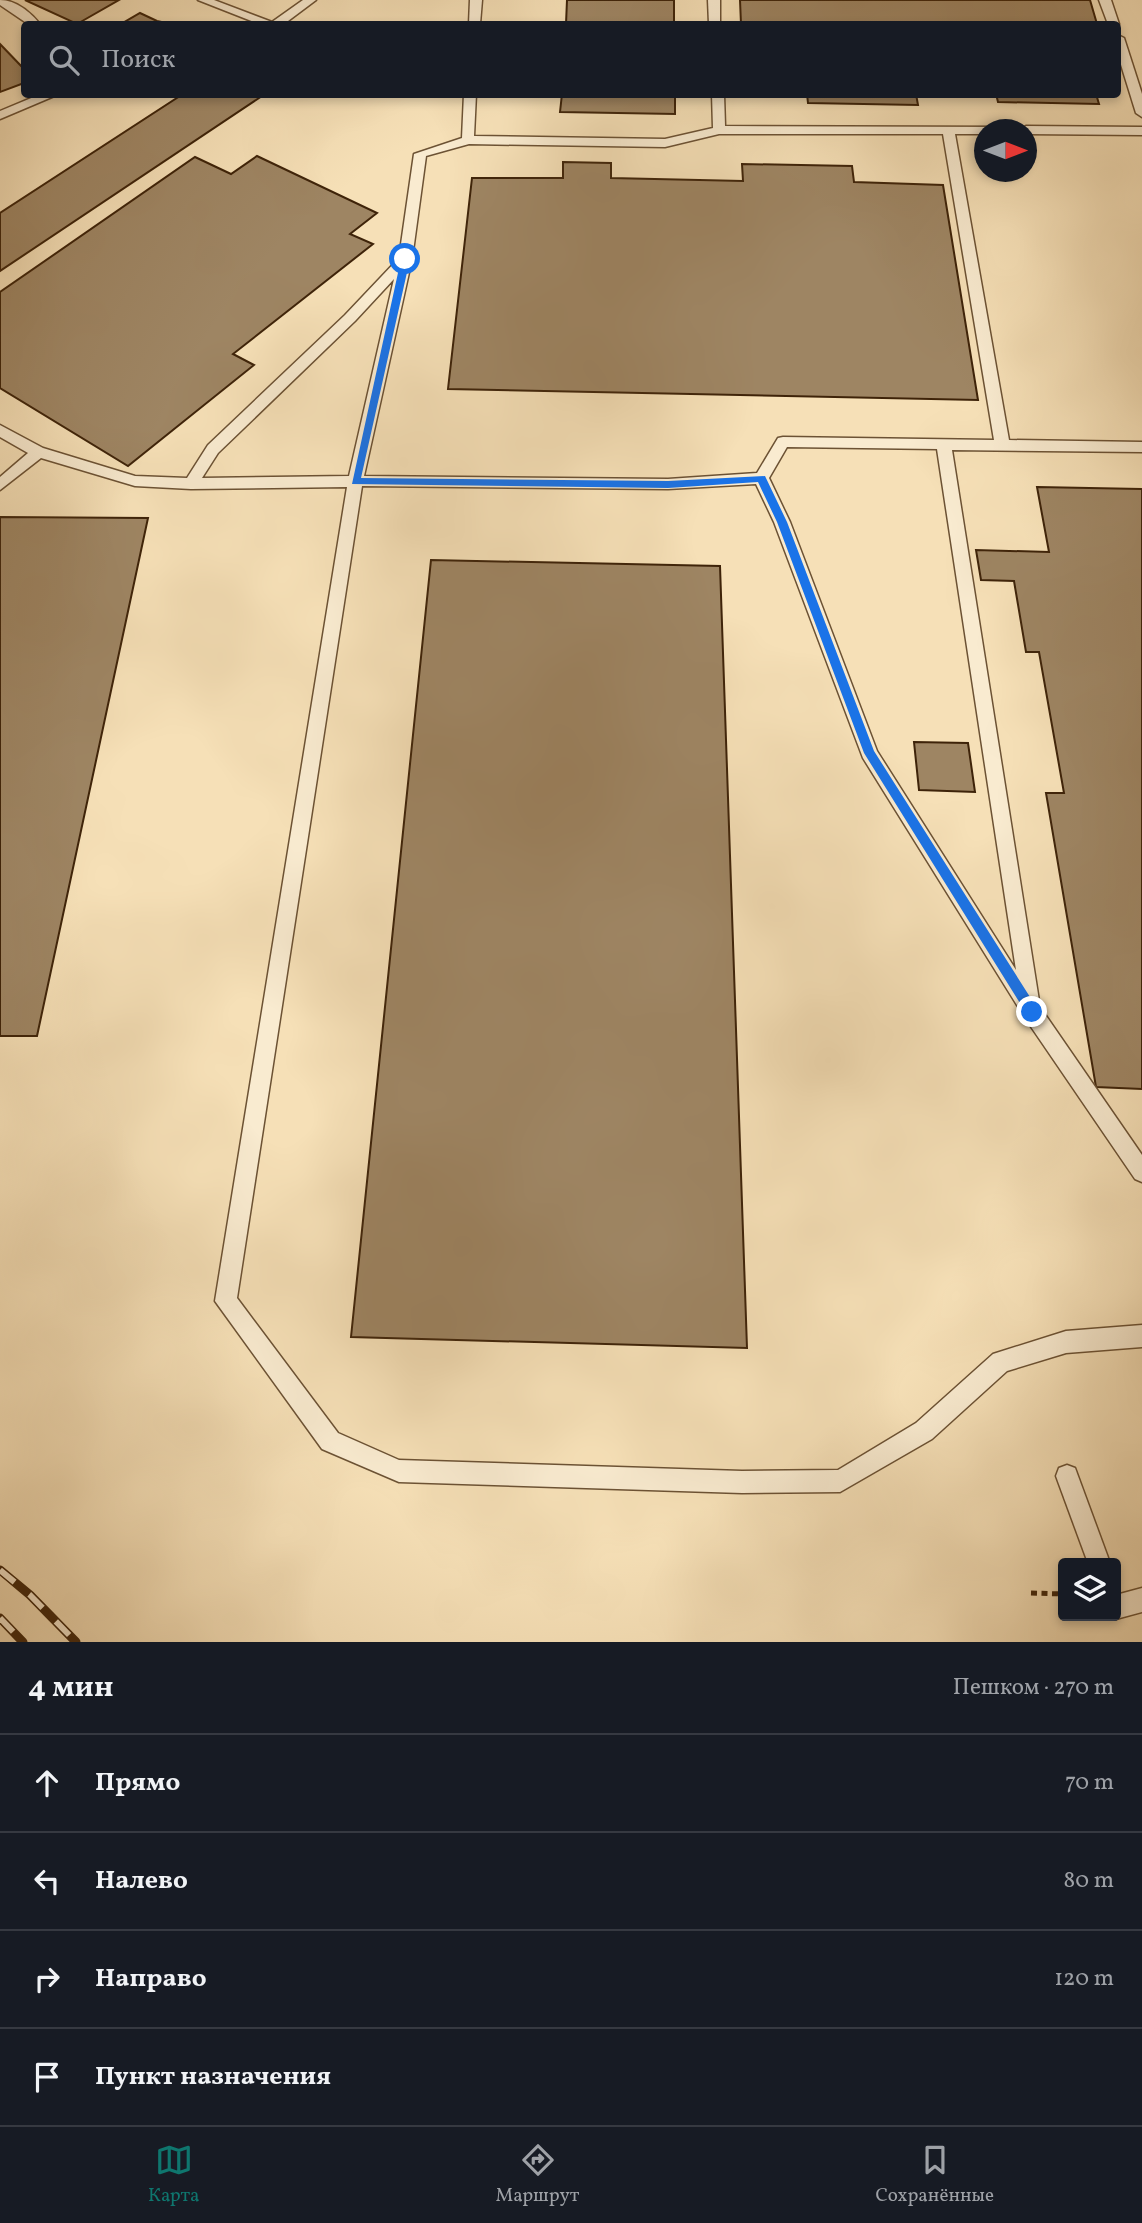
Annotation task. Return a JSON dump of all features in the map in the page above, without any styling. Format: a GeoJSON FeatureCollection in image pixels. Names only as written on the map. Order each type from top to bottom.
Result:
{"type":"FeatureCollection","features":[{"type":"Feature","properties":{"kind":"lane"},"geometry":{"type":"LineString","coordinates":[[0,0],[31,21]]}},
{"type":"Feature","properties":{"kind":"lane"},"geometry":{"type":"LineString","coordinates":[[204,0],[260,21]]}},
{"type":"Feature","properties":{"kind":"lane"},"geometry":{"type":"LineString","coordinates":[[281,21],[310,0]]}},
{"type":"Feature","properties":{"kind":"lane"},"geometry":{"type":"LineString","coordinates":[[475,21],[476,0]]}},
{"type":"Feature","properties":{"kind":"lane"},"geometry":{"type":"LineString","coordinates":[[714,0],[715,21]]}},
{"type":"Feature","properties":{"kind":"lane"},"geometry":{"type":"LineString","coordinates":[[1105,0],[1112,21]]}},
{"type":"Feature","properties":{"kind":"lane"},"geometry":{"type":"LineString","coordinates":[[1121,47],[1142,113]]}},
{"type":"Feature","properties":{"kind":"lane"},"geometry":{"type":"LineString","coordinates":[[0,115],[43,98]]}},
{"type":"Feature","properties":{"kind":"lane"},"geometry":{"type":"LineString","coordinates":[[468,140],[470,98]]}},
{"type":"Feature","properties":{"kind":"lane"},"geometry":{"type":"LineString","coordinates":[[718,98],[719,130]]}},
{"type":"Feature","properties":{"kind":"lane"},"geometry":{"type":"LineString","coordinates":[[948,129],[1002,444]]}},
{"type":"Feature","properties":{"kind":"lane"},"geometry":{"type":"LineString","coordinates":[[974,129],[719,130],[665,143],[468,140],[421,154],[405,259],[355,481],[226,1301],[330,1441],[399,1471],[742,1482],[840,1481],[924,1431],[1001,1362],[1066,1342],[1142,1336]]}},
{"type":"Feature","properties":{"kind":"lane"},"geometry":{"type":"LineString","coordinates":[[1037,130],[1142,131]]}},
{"type":"Feature","properties":{"kind":"lane"},"geometry":{"type":"LineString","coordinates":[[191,484],[213,449],[350,318],[405,259]]}},
{"type":"Feature","properties":{"kind":"lane"},"geometry":{"type":"LineString","coordinates":[[0,430],[38,452],[135,481],[191,484],[355,481],[668,484],[761,478]]}},
{"type":"Feature","properties":{"kind":"lane"},"geometry":{"type":"LineString","coordinates":[[761,478],[783,442],[1142,447]]}},
{"type":"Feature","properties":{"kind":"lane"},"geometry":{"type":"LineString","coordinates":[[944,444],[1032,1012]]}},
{"type":"Feature","properties":{"kind":"lane"},"geometry":{"type":"LineString","coordinates":[[0,485],[38,452]]}},
{"type":"Feature","properties":{"kind":"lane"},"geometry":{"type":"LineString","coordinates":[[761,478],[782,522],[869,753],[1032,1012],[1142,1172]]}},
{"type":"Feature","properties":{"kind":"lane"},"geometry":{"type":"LineString","coordinates":[[1067,1476],[1097,1558]]}},
{"type":"Feature","properties":{"kind":"lane"},"geometry":{"type":"LineString","coordinates":[[1121,1605],[1142,1600]]}},
{"type":"Feature","properties":{"kind":"path"},"geometry":{"type":"LineString","coordinates":[[1031,1593],[1058,1594]]}},
{"type":"Feature","properties":{"kind":"building"},"geometry":{"type":"Polygon","coordinates":[[[25,0],[119,0],[82,21],[70,21],[25,0]]]}},
{"type":"Feature","properties":{"kind":"building"},"geometry":{"type":"Polygon","coordinates":[[[567,0],[674,0],[674,21],[566,21],[567,0]]]}},
{"type":"Feature","properties":{"kind":"building"},"geometry":{"type":"Polygon","coordinates":[[[740,0],[1090,0],[1096,21],[741,21],[740,0]]]}},
{"type":"Feature","properties":{"kind":"building"},"geometry":{"type":"Polygon","coordinates":[[[140,13],[157,21],[126,21],[140,13]]]}},
{"type":"Feature","properties":{"kind":"building"},"geometry":{"type":"Polygon","coordinates":[[[0,44],[21,66],[21,84],[0,92],[0,44]]]}},
{"type":"Feature","properties":{"kind":"building"},"geometry":{"type":"Polygon","coordinates":[[[177,98],[259,98],[0,271],[0,213],[177,98]]]}},
{"type":"Feature","properties":{"kind":"building"},"geometry":{"type":"Polygon","coordinates":[[[562,98],[675,98],[675,114],[560,112],[562,98]]]}},
{"type":"Feature","properties":{"kind":"building"},"geometry":{"type":"Polygon","coordinates":[[[807,98],[917,98],[918,105],[808,103],[807,98]]]}},
{"type":"Feature","properties":{"kind":"building"},"geometry":{"type":"Polygon","coordinates":[[[997,98],[1097,98],[1099,104],[998,102],[997,98]]]}},
{"type":"Feature","properties":{"kind":"building"},"geometry":{"type":"Polygon","coordinates":[[[257,156],[377,213],[350,234],[373,244],[233,354],[254,365],[128,466],[0,388],[0,292],[195,157],[231,174],[257,156]]]}},
{"type":"Feature","properties":{"kind":"building"},"geometry":{"type":"Polygon","coordinates":[[[563,162],[611,163],[611,178],[743,181],[742,164],[852,166],[854,182],[943,185],[978,400],[448,389],[472,178],[563,178],[563,162]]]}},
{"type":"Feature","properties":{"kind":"building"},"geometry":{"type":"Polygon","coordinates":[[[1037,487],[1142,489],[1142,1089],[1096,1087],[1046,793],[1064,793],[1039,652],[1026,652],[1014,581],[981,580],[976,550],[1049,552],[1037,487]]]}},
{"type":"Feature","properties":{"kind":"building"},"geometry":{"type":"Polygon","coordinates":[[[0,517],[148,518],[37,1036],[0,1036],[0,517]]]}},
{"type":"Feature","properties":{"kind":"building"},"geometry":{"type":"Polygon","coordinates":[[[431,560],[720,566],[747,1348],[351,1337],[431,560]]]}},
{"type":"Feature","properties":{"kind":"building"},"geometry":{"type":"Polygon","coordinates":[[[914,742],[968,743],[975,792],[919,790],[914,742]]]}},
{"type":"Feature","properties":{"kind":"railway"},"geometry":{"type":"LineString","coordinates":[[0,1570],[30,1595],[76,1642]]}},
{"type":"Feature","properties":{"kind":"railway"},"geometry":{"type":"LineString","coordinates":[[0,1618],[23,1642]]}},
{"type":"Feature","properties":{"kind":"route"},"geometry":{"type":"LineString","coordinates":[[405,259],[355,481],[668,484],[761,478],[782,522],[869,753],[1032,1012]]}}]}
